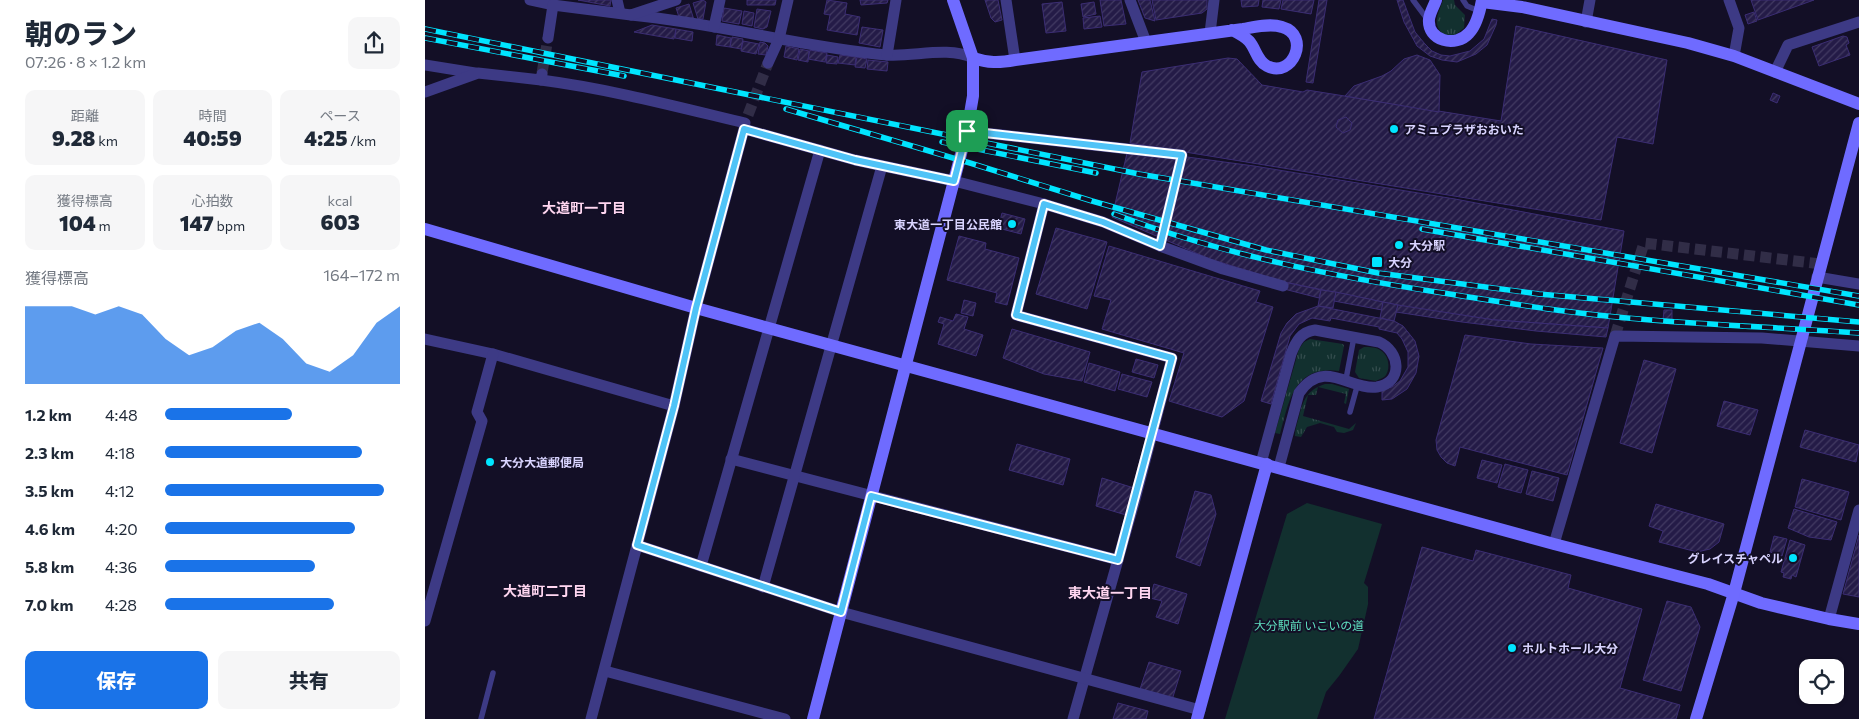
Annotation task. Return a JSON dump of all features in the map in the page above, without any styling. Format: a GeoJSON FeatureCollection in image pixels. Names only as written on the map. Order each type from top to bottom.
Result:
{"type":"FeatureCollection","features":[{"type":"Feature","properties":{"kind":"street"},"geometry":{"type":"LineString","coordinates":[[530,0],[553,5],[669,19],[779,39],[887,55],[953,52],[990,63],[1232,30],[1281,26],[1293,34],[1296,40],[1297,52],[1290,63],[1285,66],[1273,68],[1267,66],[1258,57],[1247,39],[1232,30]]}},
{"type":"Feature","properties":{"kind":"street"},"geometry":{"type":"LineString","coordinates":[[617,0],[625,14]]}},
{"type":"Feature","properties":{"kind":"street"},"geometry":{"type":"LineString","coordinates":[[625,14],[676,0]]}},
{"type":"Feature","properties":{"kind":"street"},"geometry":{"type":"LineString","coordinates":[[713,27],[720,0]]}},
{"type":"Feature","properties":{"kind":"street"},"geometry":{"type":"LineString","coordinates":[[768,63],[779,39],[788,0]]}},
{"type":"Feature","properties":{"kind":"street"},"geometry":{"type":"LineString","coordinates":[[887,55],[895,0]]}},
{"type":"Feature","properties":{"kind":"street"},"geometry":{"type":"LineString","coordinates":[[813,719],[967,131],[973,96],[973,58],[953,0]]}},
{"type":"Feature","properties":{"kind":"street"},"geometry":{"type":"LineString","coordinates":[[1005,0],[1015,60]]}},
{"type":"Feature","properties":{"kind":"street"},"geometry":{"type":"LineString","coordinates":[[1130,0],[1145,42]]}},
{"type":"Feature","properties":{"kind":"street"},"geometry":{"type":"LineString","coordinates":[[1210,33],[1214,0]]}},
{"type":"Feature","properties":{"kind":"street"},"geometry":{"type":"LineString","coordinates":[[1436,0],[1429,16],[1429,22],[1433,34],[1447,41],[1456,41],[1470,33],[1481,4],[1522,7],[1688,43],[1735,56],[1859,104]]}},
{"type":"Feature","properties":{"kind":"street"},"geometry":{"type":"LineString","coordinates":[[1586,22],[1590,0]]}},
{"type":"Feature","properties":{"kind":"street"},"geometry":{"type":"LineString","coordinates":[[1729,0],[1739,28],[1735,56]]}},
{"type":"Feature","properties":{"kind":"street"},"geometry":{"type":"LineString","coordinates":[[547,38],[553,5]]}},
{"type":"Feature","properties":{"kind":"street"},"geometry":{"type":"LineString","coordinates":[[1775,72],[1788,45],[1859,22]]}},
{"type":"Feature","properties":{"kind":"street"},"geometry":{"type":"LineString","coordinates":[[425,65],[478,73],[541,76],[568,84],[746,123],[820,150],[1044,204],[1103,222],[1160,246],[1223,269],[1283,286]]}},
{"type":"Feature","properties":{"kind":"street"},"geometry":{"type":"LineString","coordinates":[[425,92],[478,73]]}},
{"type":"Feature","properties":{"kind":"street"},"geometry":{"type":"LineString","coordinates":[[591,719],[674,406],[696,308],[746,123]]}},
{"type":"Feature","properties":{"kind":"street"},"geometry":{"type":"LineString","coordinates":[[1696,719],[1735,593],[1859,123]]}},
{"type":"Feature","properties":{"kind":"street"},"geometry":{"type":"LineString","coordinates":[[967,131],[1182,155],[1160,246]]}},
{"type":"Feature","properties":{"kind":"street"},"geometry":{"type":"LineString","coordinates":[[701,566],[820,150]]}},
{"type":"Feature","properties":{"kind":"street"},"geometry":{"type":"LineString","coordinates":[[763,587],[882,166]]}},
{"type":"Feature","properties":{"kind":"street"},"geometry":{"type":"LineString","coordinates":[[1044,204],[1016,315],[1172,358],[1073,719]]}},
{"type":"Feature","properties":{"kind":"street"},"geometry":{"type":"LineString","coordinates":[[425,229],[696,308],[1554,544],[1664,572],[1735,593],[1761,603],[1859,624]]}},
{"type":"Feature","properties":{"kind":"street"},"geometry":{"type":"LineString","coordinates":[[1817,277],[1859,284]]}},
{"type":"Feature","properties":{"kind":"street"},"geometry":{"type":"LineString","coordinates":[[637,545],[841,612],[1085,679],[1198,715],[1269,465],[1291,354],[1297,340],[1308,331],[1315,330],[1379,342],[1394,354],[1397,361],[1394,376],[1384,385],[1369,387],[1345,379],[1325,377],[1312,381],[1303,387],[1269,465]]}},
{"type":"Feature","properties":{"kind":"street"},"geometry":{"type":"LineString","coordinates":[[1554,544],[1615,336],[1762,338],[1859,346]]}},
{"type":"Feature","properties":{"kind":"street"},"geometry":{"type":"LineString","coordinates":[[425,339],[493,354],[674,406]]}},
{"type":"Feature","properties":{"kind":"street"},"geometry":{"type":"LineString","coordinates":[[425,621],[482,421],[477,412],[493,354]]}},
{"type":"Feature","properties":{"kind":"street"},"geometry":{"type":"LineString","coordinates":[[731,459],[1118,560]]}},
{"type":"Feature","properties":{"kind":"street"},"geometry":{"type":"LineString","coordinates":[[1829,619],[1859,510]]}},
{"type":"Feature","properties":{"kind":"street"},"geometry":{"type":"LineString","coordinates":[[605,671],[785,719]]}},
{"type":"Feature","properties":{"kind":"lane"},"geometry":{"type":"LineString","coordinates":[[1413,0],[1429,22]]}},
{"type":"Feature","properties":{"kind":"lane"},"geometry":{"type":"LineString","coordinates":[[1463,0],[1467,6],[1481,4]]}},
{"type":"Feature","properties":{"kind":"lane"},"geometry":{"type":"LineString","coordinates":[[1345,379],[1354,337]]}},
{"type":"Feature","properties":{"kind":"lane"},"geometry":{"type":"LineString","coordinates":[[1350,412],[1358,384]]}},
{"type":"Feature","properties":{"kind":"lane"},"geometry":{"type":"LineString","coordinates":[[481,719],[493,673]]}},
{"type":"Feature","properties":{"kind":"green space"},"geometry":{"type":"Polygon","coordinates":[[[1443,0],[1454,0],[1455,5],[1465,15],[1464,28],[1455,35],[1444,35],[1438,27],[1437,18],[1443,0]]]}},
{"type":"Feature","properties":{"kind":"green space"},"geometry":{"type":"Polygon","coordinates":[[[1310,339],[1343,344],[1339,371],[1324,371],[1312,374],[1303,380],[1291,398],[1280,434],[1275,433],[1299,349],[1304,342],[1310,339]]]}},
{"type":"Feature","properties":{"kind":"green space"},"geometry":{"type":"Polygon","coordinates":[[[1364,347],[1378,349],[1387,358],[1388,372],[1384,377],[1376,381],[1359,378],[1355,372],[1359,350],[1364,347]]]}},
{"type":"Feature","properties":{"kind":"green space"},"geometry":{"type":"Polygon","coordinates":[[[1325,384],[1332,384],[1349,389],[1346,404],[1344,403],[1346,394],[1318,387],[1316,395],[1308,395],[1319,386],[1325,384]]]}},
{"type":"Feature","properties":{"kind":"green space"},"geometry":{"type":"Polygon","coordinates":[[[1308,395],[1303,416],[1349,429],[1356,423],[1353,430],[1344,433],[1337,432],[1334,427],[1320,423],[1307,427],[1301,437],[1295,436],[1304,401],[1308,395]]]}},
{"type":"Feature","properties":{"kind":"green space","name":"大分駅前 いこいの道"},"geometry":{"type":"Polygon","coordinates":[[[1307,503],[1382,524],[1364,583],[1368,587],[1368,604],[1369,600],[1358,649],[1326,692],[1317,719],[1225,719],[1287,514],[1307,503]]]}},
{"type":"Feature","properties":{"kind":"building"},"geometry":{"type":"Polygon","coordinates":[[[578,0],[611,0],[610,6],[578,0]]]}},
{"type":"Feature","properties":{"kind":"building"},"geometry":{"type":"Polygon","coordinates":[[[703,0],[706,2],[703,19],[698,19],[693,3],[703,0]]]}},
{"type":"Feature","properties":{"kind":"building"},"geometry":{"type":"Polygon","coordinates":[[[747,0],[776,0],[775,5],[747,5],[747,0]]]}},
{"type":"Feature","properties":{"kind":"building"},"geometry":{"type":"Polygon","coordinates":[[[827,0],[847,3],[845,14],[860,17],[857,35],[827,30],[830,15],[824,14],[827,0]]]}},
{"type":"Feature","properties":{"kind":"building"},"geometry":{"type":"Polygon","coordinates":[[[860,0],[888,0],[887,3],[861,5],[860,0]]]}},
{"type":"Feature","properties":{"kind":"building"},"geometry":{"type":"Polygon","coordinates":[[[985,0],[998,0],[1002,20],[995,22],[991,18],[985,0]]]}},
{"type":"Feature","properties":{"kind":"building"},"geometry":{"type":"Polygon","coordinates":[[[1100,0],[1121,0],[1126,24],[1104,26],[1100,0]]]}},
{"type":"Feature","properties":{"kind":"building"},"geometry":{"type":"Polygon","coordinates":[[[1138,0],[1150,0],[1155,21],[1145,18],[1138,0]]]}},
{"type":"Feature","properties":{"kind":"building"},"geometry":{"type":"Polygon","coordinates":[[[1152,0],[1207,0],[1207,9],[1202,13],[1156,20],[1152,0]]]}},
{"type":"Feature","properties":{"kind":"building"},"geometry":{"type":"Polygon","coordinates":[[[1241,0],[1259,0],[1258,6],[1242,7],[1241,0]]]}},
{"type":"Feature","properties":{"kind":"building"},"geometry":{"type":"Polygon","coordinates":[[[1263,0],[1281,0],[1279,9],[1262,7],[1263,0]]]}},
{"type":"Feature","properties":{"kind":"building"},"geometry":{"type":"Polygon","coordinates":[[[1283,0],[1314,0],[1311,14],[1281,9],[1283,0]]]}},
{"type":"Feature","properties":{"kind":"building"},"geometry":{"type":"Polygon","coordinates":[[[1319,0],[1327,0],[1313,83],[1306,82],[1319,0]]]}},
{"type":"Feature","properties":{"kind":"building"},"geometry":{"type":"Polygon","coordinates":[[[1397,0],[1403,0],[1415,32],[1432,51],[1441,55],[1450,56],[1470,51],[1484,39],[1492,19],[1497,20],[1496,25],[1487,45],[1476,54],[1457,62],[1442,60],[1430,56],[1417,46],[1404,22],[1397,0]]]}},
{"type":"Feature","properties":{"kind":"building"},"geometry":{"type":"Polygon","coordinates":[[[1751,0],[1814,0],[1758,20],[1751,0]]]}},
{"type":"Feature","properties":{"kind":"building"},"geometry":{"type":"Polygon","coordinates":[[[1062,2],[1066,31],[1046,33],[1042,4],[1062,2]]]}},
{"type":"Feature","properties":{"kind":"building"},"geometry":{"type":"Polygon","coordinates":[[[1094,2],[1096,14],[1083,17],[1081,4],[1094,2]]]}},
{"type":"Feature","properties":{"kind":"building"},"geometry":{"type":"Polygon","coordinates":[[[689,4],[694,20],[679,17],[676,8],[689,4]]]}},
{"type":"Feature","properties":{"kind":"building"},"geometry":{"type":"Polygon","coordinates":[[[724,8],[742,11],[739,24],[722,21],[724,8]]]}},
{"type":"Feature","properties":{"kind":"building"},"geometry":{"type":"Polygon","coordinates":[[[757,9],[771,11],[767,27],[763,29],[754,27],[757,9]]]}},
{"type":"Feature","properties":{"kind":"building"},"geometry":{"type":"Polygon","coordinates":[[[744,11],[754,13],[752,26],[742,24],[744,11]]]}},
{"type":"Feature","properties":{"kind":"building"},"geometry":{"type":"Polygon","coordinates":[[[1754,12],[1757,21],[1748,24],[1745,15],[1754,12]]]}},
{"type":"Feature","properties":{"kind":"building"},"geometry":{"type":"Polygon","coordinates":[[[1100,16],[1102,27],[1084,29],[1083,18],[1100,16]]]}},
{"type":"Feature","properties":{"kind":"building"},"geometry":{"type":"Polygon","coordinates":[[[652,25],[676,29],[674,39],[634,32],[652,25]]]}},
{"type":"Feature","properties":{"kind":"building","name":"アミュプラザおおいた"},"geometry":{"type":"Polygon","coordinates":[[[1516,26],[1667,60],[1653,144],[1617,137],[1601,220],[1130,143],[1142,72],[1228,58],[1237,59],[1262,85],[1303,92],[1307,90],[1501,121],[1516,26]]]}},
{"type":"Feature","properties":{"kind":"building"},"geometry":{"type":"Polygon","coordinates":[[[862,27],[883,30],[880,47],[859,43],[862,27]]]}},
{"type":"Feature","properties":{"kind":"building"},"geometry":{"type":"Polygon","coordinates":[[[676,29],[693,32],[692,41],[675,38],[676,29]]]}},
{"type":"Feature","properties":{"kind":"building"},"geometry":{"type":"Polygon","coordinates":[[[717,35],[731,38],[730,47],[716,45],[717,35]]]}},
{"type":"Feature","properties":{"kind":"building"},"geometry":{"type":"Polygon","coordinates":[[[1843,36],[1847,37],[1849,43],[1846,45],[1850,55],[1819,66],[1812,47],[1843,36]]]}},
{"type":"Feature","properties":{"kind":"building"},"geometry":{"type":"Polygon","coordinates":[[[732,37],[743,39],[741,49],[730,47],[732,37]]]}},
{"type":"Feature","properties":{"kind":"building"},"geometry":{"type":"Polygon","coordinates":[[[743,41],[759,44],[756,54],[741,51],[743,41]]]}},
{"type":"Feature","properties":{"kind":"building"},"geometry":{"type":"Polygon","coordinates":[[[760,42],[768,46],[766,55],[758,54],[760,42]]]}},
{"type":"Feature","properties":{"kind":"building"},"geometry":{"type":"Polygon","coordinates":[[[786,46],[799,49],[797,60],[784,57],[786,46]]]}},
{"type":"Feature","properties":{"kind":"building"},"geometry":{"type":"Polygon","coordinates":[[[800,49],[809,51],[808,62],[798,60],[800,49]]]}},
{"type":"Feature","properties":{"kind":"building"},"geometry":{"type":"Polygon","coordinates":[[[810,50],[827,53],[825,62],[808,59],[810,50]]]}},
{"type":"Feature","properties":{"kind":"building"},"geometry":{"type":"Polygon","coordinates":[[[827,55],[838,57],[837,64],[826,63],[827,55]]]}},
{"type":"Feature","properties":{"kind":"building"},"geometry":{"type":"Polygon","coordinates":[[[840,55],[856,57],[855,65],[838,63],[840,55]]]}},
{"type":"Feature","properties":{"kind":"building"},"geometry":{"type":"Polygon","coordinates":[[[1417,55],[1430,60],[1440,75],[1439,112],[1345,96],[1354,86],[1382,76],[1391,71],[1404,59],[1417,55]]]}},
{"type":"Feature","properties":{"kind":"building"},"geometry":{"type":"Polygon","coordinates":[[[857,57],[867,59],[865,68],[855,67],[857,57]]]}},
{"type":"Feature","properties":{"kind":"building"},"geometry":{"type":"Polygon","coordinates":[[[868,60],[888,62],[887,71],[867,69],[868,60]]]}},
{"type":"Feature","properties":{"kind":"building"},"geometry":{"type":"Polygon","coordinates":[[[1773,93],[1780,96],[1777,103],[1770,100],[1773,93]]]}},
{"type":"Feature","properties":{"kind":"building"},"geometry":{"type":"Polygon","coordinates":[[[1346,117],[1352,123],[1350,130],[1343,133],[1336,127],[1338,120],[1346,117]]]}},
{"type":"Feature","properties":{"kind":"building","name":"大分駅"},"geometry":{"type":"Polygon","coordinates":[[[1128,149],[1254,166],[1455,199],[1624,231],[1608,328],[1495,320],[1422,310],[1284,282],[1210,259],[1112,217],[1128,149]]]}},
{"type":"Feature","properties":{"kind":"building","name":"東大道一丁目公民館"},"geometry":{"type":"Polygon","coordinates":[[[1002,213],[1025,219],[1021,234],[998,228],[1002,213]]]}},
{"type":"Feature","properties":{"kind":"building"},"geometry":{"type":"Polygon","coordinates":[[[1056,228],[1107,242],[1087,309],[1036,294],[1056,228]]]}},
{"type":"Feature","properties":{"kind":"building"},"geometry":{"type":"Polygon","coordinates":[[[959,236],[986,243],[985,249],[1019,258],[1007,305],[995,302],[997,293],[947,280],[959,236]]]}},
{"type":"Feature","properties":{"kind":"building"},"geometry":{"type":"Polygon","coordinates":[[[1109,246],[1260,291],[1256,302],[1273,307],[1244,401],[1222,417],[1169,401],[1184,353],[1102,329],[1111,300],[1094,296],[1109,246]]]}},
{"type":"Feature","properties":{"kind":"building"},"geometry":{"type":"Polygon","coordinates":[[[1284,282],[1321,290],[1319,298],[1284,289],[1284,282]]]}},
{"type":"Feature","properties":{"kind":"building"},"geometry":{"type":"Polygon","coordinates":[[[1321,290],[1336,292],[1333,308],[1318,306],[1321,290]]]}},
{"type":"Feature","properties":{"kind":"building"},"geometry":{"type":"Polygon","coordinates":[[[1336,292],[1383,302],[1382,310],[1334,301],[1336,292]]]}},
{"type":"Feature","properties":{"kind":"building"},"geometry":{"type":"Polygon","coordinates":[[[964,300],[976,303],[973,316],[961,313],[964,300]]]}},
{"type":"Feature","properties":{"kind":"building"},"geometry":{"type":"Polygon","coordinates":[[[1383,302],[1398,305],[1394,321],[1380,318],[1383,302]]]}},
{"type":"Feature","properties":{"kind":"building"},"geometry":{"type":"Polygon","coordinates":[[[1398,305],[1495,320],[1608,328],[1606,337],[1536,331],[1396,312],[1398,305]]]}},
{"type":"Feature","properties":{"kind":"building"},"geometry":{"type":"Polygon","coordinates":[[[1318,306],[1394,321],[1403,326],[1415,341],[1419,356],[1416,373],[1407,389],[1392,399],[1382,400],[1382,389],[1392,387],[1400,381],[1408,367],[1408,352],[1397,333],[1379,329],[1379,327],[1331,318],[1330,321],[1312,318],[1299,324],[1290,336],[1271,404],[1261,401],[1281,333],[1287,323],[1296,314],[1318,306]]]}},
{"type":"Feature","properties":{"kind":"building"},"geometry":{"type":"Polygon","coordinates":[[[1664,310],[1672,310],[1672,320],[1663,320],[1664,310]]]}},
{"type":"Feature","properties":{"kind":"building"},"geometry":{"type":"Polygon","coordinates":[[[956,314],[968,317],[964,329],[983,335],[976,356],[938,344],[944,324],[938,322],[940,317],[953,321],[956,314]]]}},
{"type":"Feature","properties":{"kind":"building"},"geometry":{"type":"Polygon","coordinates":[[[1012,329],[1090,352],[1082,381],[1044,374],[1003,358],[1012,329]]]}},
{"type":"Feature","properties":{"kind":"building"},"geometry":{"type":"Polygon","coordinates":[[[1465,335],[1531,344],[1603,348],[1567,475],[1460,447],[1455,466],[1447,463],[1441,457],[1437,450],[1436,440],[1465,335]]]}},
{"type":"Feature","properties":{"kind":"building"},"geometry":{"type":"Polygon","coordinates":[[[1136,359],[1158,365],[1154,378],[1132,372],[1136,359]]]}},
{"type":"Feature","properties":{"kind":"building"},"geometry":{"type":"Polygon","coordinates":[[[1644,360],[1676,369],[1652,453],[1620,443],[1644,360]]]}},
{"type":"Feature","properties":{"kind":"building"},"geometry":{"type":"Polygon","coordinates":[[[1089,363],[1120,372],[1115,391],[1084,382],[1089,363]]]}},
{"type":"Feature","properties":{"kind":"building"},"geometry":{"type":"Polygon","coordinates":[[[1122,374],[1152,382],[1147,397],[1118,389],[1122,374]]]}},
{"type":"Feature","properties":{"kind":"building"},"geometry":{"type":"Polygon","coordinates":[[[1724,401],[1758,410],[1750,435],[1717,426],[1724,401]]]}},
{"type":"Feature","properties":{"kind":"building"},"geometry":{"type":"Polygon","coordinates":[[[1805,430],[1859,445],[1856,462],[1800,447],[1805,430]]]}},
{"type":"Feature","properties":{"kind":"building"},"geometry":{"type":"Polygon","coordinates":[[[1017,444],[1070,459],[1063,485],[1009,470],[1017,444]]]}},
{"type":"Feature","properties":{"kind":"building"},"geometry":{"type":"Polygon","coordinates":[[[1482,460],[1502,465],[1497,483],[1477,478],[1482,460]]]}},
{"type":"Feature","properties":{"kind":"building"},"geometry":{"type":"Polygon","coordinates":[[[1505,464],[1528,470],[1521,493],[1498,487],[1505,464]]]}},
{"type":"Feature","properties":{"kind":"building"},"geometry":{"type":"Polygon","coordinates":[[[1532,471],[1559,478],[1553,501],[1526,494],[1532,471]]]}},
{"type":"Feature","properties":{"kind":"building"},"geometry":{"type":"Polygon","coordinates":[[[1102,478],[1134,488],[1126,515],[1096,506],[1102,478]]]}},
{"type":"Feature","properties":{"kind":"building"},"geometry":{"type":"Polygon","coordinates":[[[1802,479],[1849,492],[1841,520],[1795,507],[1802,479]]]}},
{"type":"Feature","properties":{"kind":"building"},"geometry":{"type":"Polygon","coordinates":[[[1195,491],[1211,495],[1216,514],[1200,566],[1176,557],[1195,491]]]}},
{"type":"Feature","properties":{"kind":"building"},"geometry":{"type":"Polygon","coordinates":[[[1656,504],[1724,524],[1719,542],[1710,549],[1697,552],[1659,542],[1663,531],[1649,526],[1656,504]]]}},
{"type":"Feature","properties":{"kind":"building"},"geometry":{"type":"Polygon","coordinates":[[[1794,509],[1837,522],[1831,540],[1809,537],[1788,528],[1794,509]]]}},
{"type":"Feature","properties":{"kind":"building"},"geometry":{"type":"Polygon","coordinates":[[[1859,535],[1859,597],[1843,594],[1859,535]]]}},
{"type":"Feature","properties":{"kind":"building"},"geometry":{"type":"Polygon","coordinates":[[[1774,536],[1787,539],[1782,556],[1770,552],[1774,536]]]}},
{"type":"Feature","properties":{"kind":"building","name":"グレイスチャペル"},"geometry":{"type":"Polygon","coordinates":[[[1790,540],[1805,545],[1796,577],[1792,575],[1791,579],[1783,577],[1784,573],[1781,572],[1790,540]]]}},
{"type":"Feature","properties":{"kind":"building","name":"ホルトホール大分"},"geometry":{"type":"Polygon","coordinates":[[[1422,547],[1473,561],[1476,550],[1571,575],[1568,588],[1642,609],[1620,688],[1680,705],[1676,719],[1374,719],[1422,547]]]}},
{"type":"Feature","properties":{"kind":"building"},"geometry":{"type":"Polygon","coordinates":[[[1154,584],[1187,594],[1178,624],[1156,617],[1162,601],[1150,598],[1154,584]]]}},
{"type":"Feature","properties":{"kind":"building"},"geometry":{"type":"Polygon","coordinates":[[[1667,601],[1691,607],[1700,627],[1681,691],[1643,680],[1667,601]]]}},
{"type":"Feature","properties":{"kind":"building"},"geometry":{"type":"Polygon","coordinates":[[[1149,662],[1181,671],[1172,700],[1140,689],[1149,662]]]}},
{"type":"Feature","properties":{"kind":"building"},"geometry":{"type":"Polygon","coordinates":[[[1118,703],[1148,711],[1146,719],[1113,719],[1118,703]]]}},
{"type":"Feature","properties":{"kind":"tunnel"},"geometry":{"type":"LineString","coordinates":[[542,73],[548,38]]}},
{"type":"Feature","properties":{"kind":"tunnel"},"geometry":{"type":"LineString","coordinates":[[748,115],[768,63]]}},
{"type":"Feature","properties":{"kind":"tunnel"},"geometry":{"type":"LineString","coordinates":[[1615,336],[1644,243],[1821,264]]}},
{"type":"Feature","properties":{"kind":"railway"},"geometry":{"type":"LineString","coordinates":[[425,29],[1139,174],[1859,296]]}},
{"type":"Feature","properties":{"kind":"railway"},"geometry":{"type":"LineString","coordinates":[[425,38],[624,76]]}},
{"type":"Feature","properties":{"kind":"railway"},"geometry":{"type":"LineString","coordinates":[[786,109],[1092,201],[1266,250],[1378,273],[1539,294],[1859,322]]}},
{"type":"Feature","properties":{"kind":"railway"},"geometry":{"type":"LineString","coordinates":[[942,142],[1096,173]]}},
{"type":"Feature","properties":{"kind":"railway"},"geometry":{"type":"LineString","coordinates":[[1114,214],[1194,241],[1235,252],[1318,271],[1401,286],[1541,308],[1614,317],[1859,333]]}},
{"type":"Feature","properties":{"kind":"railway"},"geometry":{"type":"LineString","coordinates":[[1422,229],[1859,305]]}},
{"type":"Feature","properties":{"kind":"place","name":"アミュプラザおおいた"},"geometry":{"type":"Point","coordinates":[1394,129]}},
{"type":"Feature","properties":{"kind":"place","name":"東大道一丁目公民館"},"geometry":{"type":"Point","coordinates":[1012,224]}},
{"type":"Feature","properties":{"kind":"place","name":"大分駅"},"geometry":{"type":"Point","coordinates":[1399,245]}},
{"type":"Feature","properties":{"kind":"place","name":"大分"},"geometry":{"type":"Point","coordinates":[1377,262]}},
{"type":"Feature","properties":{"kind":"place","name":"大分大道郵便局"},"geometry":{"type":"Point","coordinates":[490,462]}},
{"type":"Feature","properties":{"kind":"place","name":"グレイスチャペル"},"geometry":{"type":"Point","coordinates":[1793,558]}},
{"type":"Feature","properties":{"kind":"place","name":"ホルトホール大分"},"geometry":{"type":"Point","coordinates":[1512,648]}},
{"type":"Feature","properties":{"kind":"district","name":"大道町一丁目"},"geometry":{"type":"Point","coordinates":[584,207]}},
{"type":"Feature","properties":{"kind":"district","name":"大道町二丁目"},"geometry":{"type":"Point","coordinates":[545,590]}},
{"type":"Feature","properties":{"kind":"district","name":"東大道一丁目"},"geometry":{"type":"Point","coordinates":[1110,592]}},
{"type":"Feature","properties":{"kind":"route"},"geometry":{"type":"LineString","coordinates":[[744,129],[855,160],[954,181],[967,131],[1182,155],[1160,246],[1103,222],[1044,204],[1016,315],[1172,358],[1118,560],[871,496],[841,612],[637,545],[674,406],[696,308],[744,129]]}}]}
